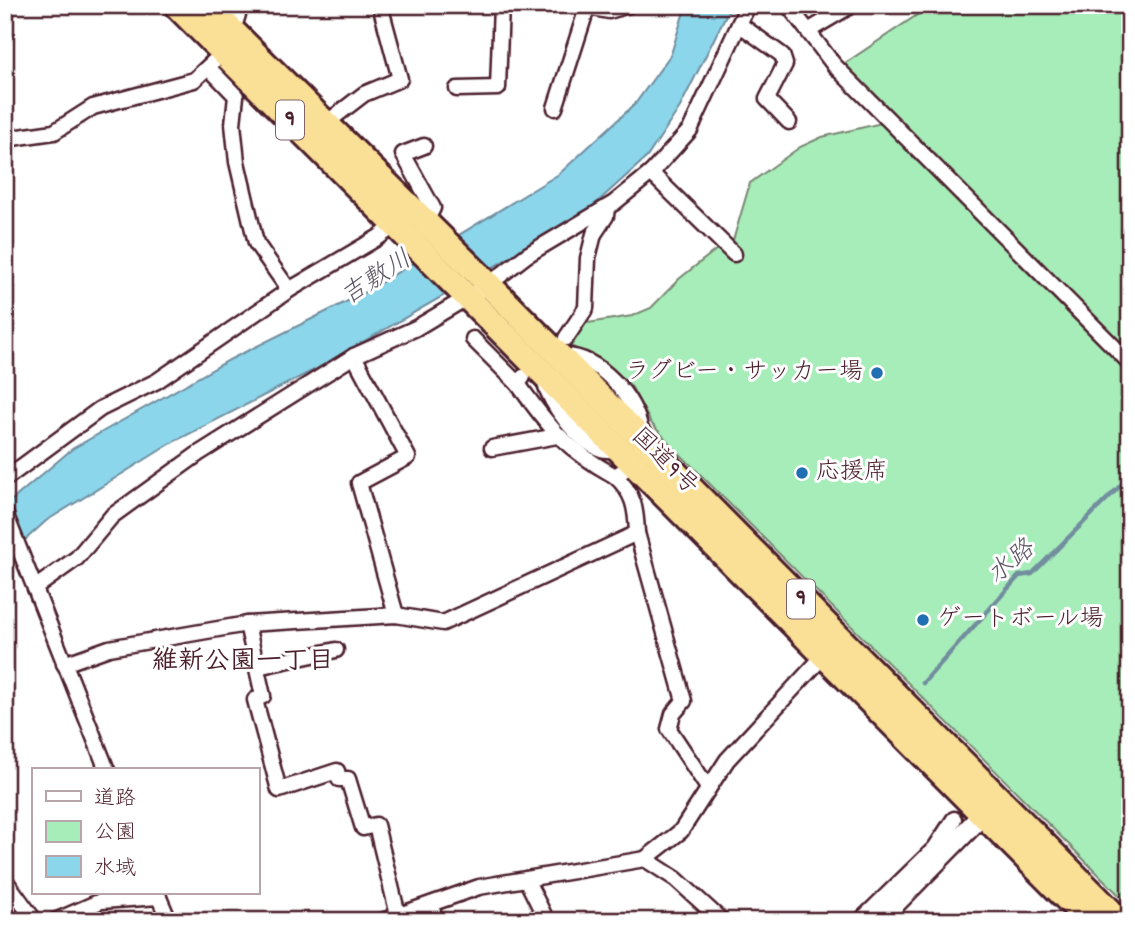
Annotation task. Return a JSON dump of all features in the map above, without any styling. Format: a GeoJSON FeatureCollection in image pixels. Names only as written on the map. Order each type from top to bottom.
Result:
{"type":"FeatureCollection","features":[{"type":"Feature","properties":{"kind":"highway","name":"国道9号"},"geometry":{"type":"LineString","coordinates":[[176,5],[221,50],[409,223],[485,281],[542,365]]}},
{"type":"Feature","properties":{"kind":"highway","name":"国道9号"},"geometry":{"type":"LineString","coordinates":[[206,5],[221,50],[325,124],[409,223],[463,294],[542,365],[632,456],[834,647],[990,807],[1089,921]]}},
{"type":"Feature","properties":{"kind":"highway","name":"国道9号"},"geometry":{"type":"LineString","coordinates":[[990,807],[1119,921]]}},
{"type":"Feature","properties":{"kind":"street"},"geometry":{"type":"LineString","coordinates":[[5,139],[38,136],[54,131],[93,107],[194,80],[221,50],[241,5]]}},
{"type":"Feature","properties":{"kind":"street"},"geometry":{"type":"LineString","coordinates":[[325,124],[364,94],[400,79],[380,5]]}},
{"type":"Feature","properties":{"kind":"street"},"geometry":{"type":"LineString","coordinates":[[457,89],[498,88],[501,5]]}},
{"type":"Feature","properties":{"kind":"street"},"geometry":{"type":"LineString","coordinates":[[555,108],[584,6],[610,11],[629,5]]}},
{"type":"Feature","properties":{"kind":"street"},"geometry":{"type":"LineString","coordinates":[[35,588],[77,558],[112,516],[198,454],[354,356],[416,328],[463,294],[607,208],[651,173],[690,130],[748,5]]}},
{"type":"Feature","properties":{"kind":"street"},"geometry":{"type":"LineString","coordinates":[[788,5],[834,65],[1130,363]]}},
{"type":"Feature","properties":{"kind":"street"},"geometry":{"type":"LineString","coordinates":[[808,31],[852,5]]}},
{"type":"Feature","properties":{"kind":"street"},"geometry":{"type":"LineString","coordinates":[[739,24],[782,55],[785,64],[767,99],[789,122]]}},
{"type":"Feature","properties":{"kind":"street"},"geometry":{"type":"LineString","coordinates":[[221,50],[236,96],[233,124],[237,162],[256,243],[289,290]]}},
{"type":"Feature","properties":{"kind":"street"},"geometry":{"type":"LineString","coordinates":[[5,479],[100,409],[157,381],[289,290],[433,208],[403,154],[424,146]]}},
{"type":"Feature","properties":{"kind":"street"},"geometry":{"type":"LineString","coordinates":[[651,173],[734,254]]}},
{"type":"Feature","properties":{"kind":"street"},"geometry":{"type":"LineString","coordinates":[[607,208],[606,216],[594,234],[588,258],[586,308],[542,365],[557,436],[578,456],[632,456]]}},
{"type":"Feature","properties":{"kind":"street"},"geometry":{"type":"LineString","coordinates":[[473,339],[542,365]]}},
{"type":"Feature","properties":{"kind":"street"},"geometry":{"type":"LineString","coordinates":[[354,356],[408,457],[359,483],[396,615]]}},
{"type":"Feature","properties":{"kind":"street"},"geometry":{"type":"LineString","coordinates":[[542,365],[550,398],[575,431],[602,450],[632,456]]}},
{"type":"Feature","properties":{"kind":"street"},"geometry":{"type":"LineString","coordinates":[[492,448],[557,436]]}},
{"type":"Feature","properties":{"kind":"street"},"geometry":{"type":"LineString","coordinates":[[632,456],[626,485],[636,505],[637,533],[684,701],[673,714],[669,729],[708,788]]}},
{"type":"Feature","properties":{"kind":"street"},"geometry":{"type":"LineString","coordinates":[[5,513],[106,768]]}},
{"type":"Feature","properties":{"kind":"street"},"geometry":{"type":"LineString","coordinates":[[64,664],[109,648],[247,624],[396,615],[443,623],[637,533]]}},
{"type":"Feature","properties":{"kind":"street"},"geometry":{"type":"LineString","coordinates":[[247,624],[263,696],[255,700],[279,790],[337,771],[339,779],[348,779],[363,828],[376,825],[389,919],[480,887],[645,859],[681,831],[708,788],[750,732],[834,647]]}},
{"type":"Feature","properties":{"kind":"street"},"geometry":{"type":"LineString","coordinates":[[257,667],[336,650]]}},
{"type":"Feature","properties":{"kind":"street"},"geometry":{"type":"LineString","coordinates":[[878,921],[990,807]]}},
{"type":"Feature","properties":{"kind":"street"},"geometry":{"type":"LineString","coordinates":[[860,921],[935,848],[954,819]]}},
{"type":"Feature","properties":{"kind":"street"},"geometry":{"type":"LineString","coordinates":[[645,859],[676,879],[722,921]]}},
{"type":"Feature","properties":{"kind":"street"},"geometry":{"type":"LineString","coordinates":[[526,879],[547,921]]}},
{"type":"Feature","properties":{"kind":"street"},"geometry":{"type":"LineString","coordinates":[[5,880],[35,921]]}},
{"type":"Feature","properties":{"kind":"street"},"geometry":{"type":"LineString","coordinates":[[55,921],[102,901],[158,895],[170,921]]}},
{"type":"Feature","properties":{"kind":"street"},"geometry":{"type":"LineString","coordinates":[[432,904],[435,921]]}},
{"type":"Feature","properties":{"kind":"green space"},"geometry":{"type":"Polygon","coordinates":[[[932,5],[1130,5],[1130,906],[670,444],[651,423],[631,386],[609,366],[569,345],[583,320],[588,323],[632,316],[651,308],[679,279],[717,249],[732,244],[750,183],[800,147],[822,137],[899,119],[844,64],[932,5]]]}},
{"type":"Feature","properties":{"kind":"water"},"geometry":{"type":"Polygon","coordinates":[[[686,5],[731,5],[680,107],[647,157],[582,216],[314,370],[175,441],[46,521],[5,558],[5,506],[72,449],[231,359],[362,294],[559,174],[635,104],[671,54],[686,5]]]}},
{"type":"Feature","properties":{"kind":"waterway","name":"水路"},"geometry":{"type":"LineString","coordinates":[[923,683],[1019,576],[1032,574],[1130,476]]}},
{"type":"Feature","properties":{"kind":"place","name":"ラグビー・サッカー場"},"geometry":{"type":"Point","coordinates":[877,373]}},
{"type":"Feature","properties":{"kind":"place","name":"応援席"},"geometry":{"type":"Point","coordinates":[802,473]}},
{"type":"Feature","properties":{"kind":"place","name":"ゲートボール場"},"geometry":{"type":"Point","coordinates":[923,620]}},
{"type":"Feature","properties":{"kind":"district","name":"維新公園一丁目"},"geometry":{"type":"Point","coordinates":[243,662]}},
{"type":"Feature","properties":{"kind":"water label","name":"吉敷川"},"geometry":{"type":"Point","coordinates":[377,279]}}]}
